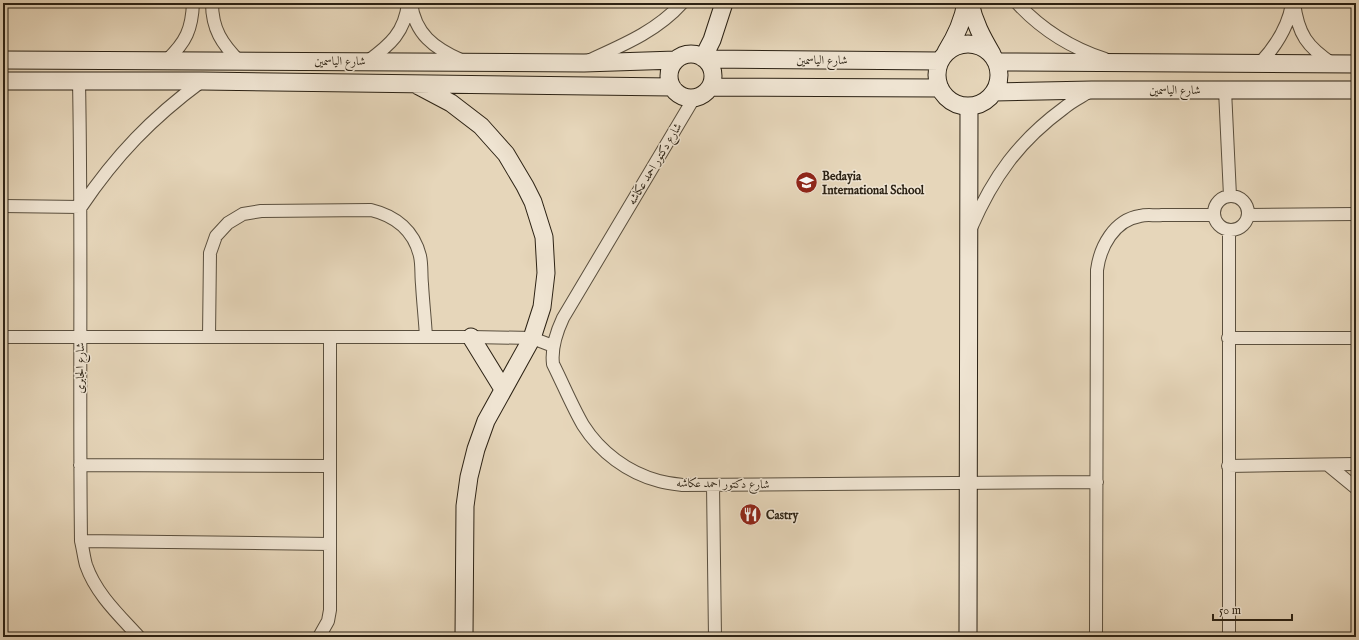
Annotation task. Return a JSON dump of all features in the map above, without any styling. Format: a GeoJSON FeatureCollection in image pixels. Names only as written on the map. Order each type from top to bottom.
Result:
{"type":"FeatureCollection","features":[{"type":"Feature","properties":{"kind":"street"},"geometry":{"type":"LineString","coordinates":[[167,60],[184,42],[193,19],[193,3]]}},
{"type":"Feature","properties":{"kind":"street"},"geometry":{"type":"LineString","coordinates":[[212,3],[212,16],[216,29],[230,52],[240,62]]}},
{"type":"Feature","properties":{"kind":"street"},"geometry":{"type":"LineString","coordinates":[[368,61],[386,49],[399,33],[410,3]]}},
{"type":"Feature","properties":{"kind":"street"},"geometry":{"type":"LineString","coordinates":[[410,3],[419,29],[431,43],[446,54],[464,62]]}},
{"type":"Feature","properties":{"kind":"street"},"geometry":{"type":"LineString","coordinates":[[584,63],[634,40],[657,26],[682,3]]}},
{"type":"Feature","properties":{"kind":"street"},"geometry":{"type":"LineString","coordinates":[[704,59],[724,3]]}},
{"type":"Feature","properties":{"kind":"street"},"geometry":{"type":"LineString","coordinates":[[968,3],[980,35],[995,59],[999,77],[998,85],[990,98],[983,102],[969,106],[949,100],[940,88],[937,75],[942,57],[956,37],[968,3]]}},
{"type":"Feature","properties":{"kind":"street"},"geometry":{"type":"LineString","coordinates":[[1017,3],[1045,29],[1067,43],[1091,54],[1116,62]]}},
{"type":"Feature","properties":{"kind":"street"},"geometry":{"type":"LineString","coordinates":[[1260,63],[1273,49],[1283,33],[1293,3]]}},
{"type":"Feature","properties":{"kind":"street"},"geometry":{"type":"LineString","coordinates":[[1293,3],[1299,29],[1308,44],[1333,64]]}},
{"type":"Feature","properties":{"kind":"street"},"geometry":{"type":"LineString","coordinates":[[942,57],[956,46],[969,44],[978,45],[986,50],[995,59],[1116,62],[1356,64]]}},
{"type":"Feature","properties":{"kind":"street"},"geometry":{"type":"LineString","coordinates":[[687,55],[704,59],[712,70],[712,82],[710,87],[703,94],[694,98],[679,95],[672,87],[670,82],[670,70],[676,60],[687,55]]}},
{"type":"Feature","properties":{"kind":"street","name":"شارع الياسمين"},"geometry":{"type":"LineString","coordinates":[[704,59],[942,57]]}},
{"type":"Feature","properties":{"kind":"street","name":"شارع الياسمين"},"geometry":{"type":"LineString","coordinates":[[3,60],[584,63],[676,60]]}},
{"type":"Feature","properties":{"kind":"street","name":"شارع الياسمين"},"geometry":{"type":"LineString","coordinates":[[3,80],[79,82],[202,81],[672,87]]}},
{"type":"Feature","properties":{"kind":"street"},"geometry":{"type":"LineString","coordinates":[[3,206],[81,207],[112,165],[140,133],[160,114],[202,81]]}},
{"type":"Feature","properties":{"kind":"street","name":"شارع الجابرى"},"geometry":{"type":"LineString","coordinates":[[79,82],[81,207],[81,541],[86,566],[97,588],[112,608],[139,637]]}},
{"type":"Feature","properties":{"kind":"street"},"geometry":{"type":"LineString","coordinates":[[415,84],[451,103],[481,126],[506,154],[530,196],[544,237],[546,273],[542,307],[532,338],[486,421],[476,449],[469,477],[464,506],[464,637]]}},
{"type":"Feature","properties":{"kind":"street"},"geometry":{"type":"LineString","coordinates":[[710,87],[940,88]]}},
{"type":"Feature","properties":{"kind":"street"},"geometry":{"type":"LineString","coordinates":[[969,232],[982,203],[998,175],[1017,150],[1040,127],[1065,107],[1092,90]]}},
{"type":"Feature","properties":{"kind":"street","name":"شارع الياسمين"},"geometry":{"type":"LineString","coordinates":[[994,92],[1092,90],[1356,90]]}},
{"type":"Feature","properties":{"kind":"street"},"geometry":{"type":"LineString","coordinates":[[1225,90],[1230,196]]}},
{"type":"Feature","properties":{"kind":"street","name":"شارع دكتور احمد عكاشه"},"geometry":{"type":"LineString","coordinates":[[694,98],[563,318],[553,346],[553,364],[584,425],[598,444],[616,461],[636,473],[659,482],[683,485],[1097,482]]}},
{"type":"Feature","properties":{"kind":"street"},"geometry":{"type":"LineString","coordinates":[[968,637],[969,106]]}},
{"type":"Feature","properties":{"kind":"street"},"geometry":{"type":"LineString","coordinates":[[1230,196],[1239,198],[1243,201],[1248,210],[1248,215],[1247,219],[1241,226],[1237,229],[1229,230],[1219,225],[1214,215],[1214,210],[1220,200],[1224,197],[1230,196]]}},
{"type":"Feature","properties":{"kind":"street"},"geometry":{"type":"LineString","coordinates":[[209,337],[210,253],[216,236],[228,223],[243,214],[261,211],[371,210],[384,213],[396,219],[407,230],[415,242],[420,257],[426,337]]}},
{"type":"Feature","properties":{"kind":"street"},"geometry":{"type":"LineString","coordinates":[[1248,215],[1356,214]]}},
{"type":"Feature","properties":{"kind":"street"},"geometry":{"type":"LineString","coordinates":[[1096,637],[1097,270],[1099,257],[1105,243],[1114,231],[1126,222],[1140,216],[1214,215]]}},
{"type":"Feature","properties":{"kind":"street"},"geometry":{"type":"LineString","coordinates":[[1228,637],[1229,230]]}},
{"type":"Feature","properties":{"kind":"street"},"geometry":{"type":"LineString","coordinates":[[3,337],[471,337],[532,338],[553,346]]}},
{"type":"Feature","properties":{"kind":"street"},"geometry":{"type":"LineString","coordinates":[[319,637],[328,621],[330,610],[330,337]]}},
{"type":"Feature","properties":{"kind":"street"},"geometry":{"type":"LineString","coordinates":[[471,337],[503,389]]}},
{"type":"Feature","properties":{"kind":"street"},"geometry":{"type":"LineString","coordinates":[[1228,338],[1356,338]]}},
{"type":"Feature","properties":{"kind":"street"},"geometry":{"type":"LineString","coordinates":[[1228,466],[1356,464]]}},
{"type":"Feature","properties":{"kind":"street"},"geometry":{"type":"LineString","coordinates":[[80,465],[330,466]]}},
{"type":"Feature","properties":{"kind":"street"},"geometry":{"type":"LineString","coordinates":[[1328,465],[1356,488]]}},
{"type":"Feature","properties":{"kind":"street"},"geometry":{"type":"LineString","coordinates":[[714,485],[714,637]]}},
{"type":"Feature","properties":{"kind":"street"},"geometry":{"type":"LineString","coordinates":[[81,541],[330,544]]}},
{"type":"Feature","properties":{"kind":"place","name":"Bedayia International School"},"geometry":{"type":"Point","coordinates":[806,183]}},
{"type":"Feature","properties":{"kind":"place","name":"Castry"},"geometry":{"type":"Point","coordinates":[750,515]}}]}
